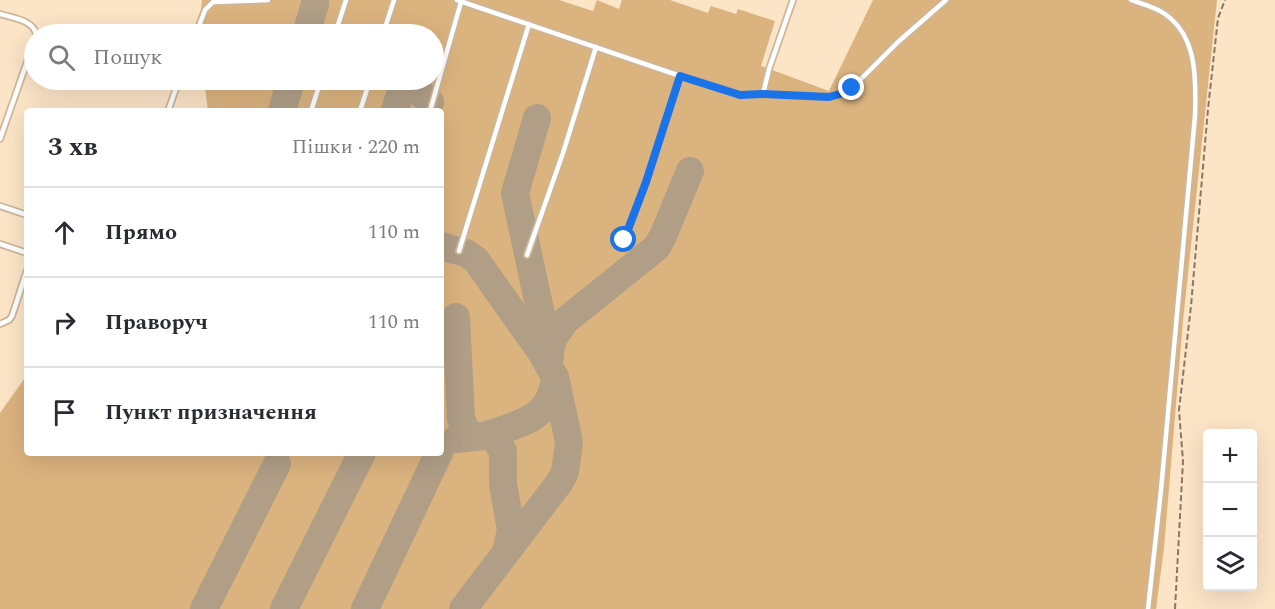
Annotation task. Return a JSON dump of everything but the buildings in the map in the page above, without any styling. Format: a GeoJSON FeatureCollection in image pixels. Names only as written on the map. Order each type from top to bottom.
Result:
{"type":"FeatureCollection","features":[{"type":"Feature","properties":{"kind":"lane"},"geometry":{"type":"LineString","coordinates":[[207,0],[213,2],[268,0]]}},
{"type":"Feature","properties":{"kind":"lane"},"geometry":{"type":"LineString","coordinates":[[338,24],[346,0]]}},
{"type":"Feature","properties":{"kind":"lane"},"geometry":{"type":"LineString","coordinates":[[386,24],[394,0]]}},
{"type":"Feature","properties":{"kind":"lane"},"geometry":{"type":"LineString","coordinates":[[763,94],[769,69],[793,0]]}},
{"type":"Feature","properties":{"kind":"lane"},"geometry":{"type":"LineString","coordinates":[[444,58],[459,1],[736,95],[835,96],[846,92],[857,83],[946,0]]}},
{"type":"Feature","properties":{"kind":"lane"},"geometry":{"type":"LineString","coordinates":[[1131,0],[1164,13],[1179,26],[1192,57],[1196,92],[1196,116],[1148,609]]}},
{"type":"Feature","properties":{"kind":"lane"},"geometry":{"type":"LineString","coordinates":[[200,24],[205,10],[213,2]]}},
{"type":"Feature","properties":{"kind":"lane"},"geometry":{"type":"LineString","coordinates":[[0,14],[28,24]]}},
{"type":"Feature","properties":{"kind":"lane"},"geometry":{"type":"LineString","coordinates":[[459,251],[529,24]]}},
{"type":"Feature","properties":{"kind":"lane"},"geometry":{"type":"LineString","coordinates":[[527,255],[563,153],[596,47]]}},
{"type":"Feature","properties":{"kind":"lane"},"geometry":{"type":"LineString","coordinates":[[0,139],[24,71]]}},
{"type":"Feature","properties":{"kind":"lane"},"geometry":{"type":"LineString","coordinates":[[624,240],[646,182],[680,76]]}},
{"type":"Feature","properties":{"kind":"lane"},"geometry":{"type":"LineString","coordinates":[[169,108],[175,90]]}},
{"type":"Feature","properties":{"kind":"lane"},"geometry":{"type":"LineString","coordinates":[[312,108],[318,90]]}},
{"type":"Feature","properties":{"kind":"lane"},"geometry":{"type":"LineString","coordinates":[[361,108],[367,90]]}},
{"type":"Feature","properties":{"kind":"lane"},"geometry":{"type":"LineString","coordinates":[[431,108],[436,90]]}},
{"type":"Feature","properties":{"kind":"lane"},"geometry":{"type":"LineString","coordinates":[[0,120],[6,122]]}},
{"type":"Feature","properties":{"kind":"lane"},"geometry":{"type":"LineString","coordinates":[[0,206],[24,214]]}},
{"type":"Feature","properties":{"kind":"lane"},"geometry":{"type":"LineString","coordinates":[[0,244],[24,252]]}},
{"type":"Feature","properties":{"kind":"lane"},"geometry":{"type":"LineString","coordinates":[[0,324],[12,316],[24,279]]}},
{"type":"Feature","properties":{"kind":"path"},"geometry":{"type":"LineString","coordinates":[[1174,609],[1183,461],[1179,410],[1218,18],[1225,0]]}},
{"type":"Feature","properties":{"kind":"shaded area"},"geometry":{"type":"Polygon","coordinates":[[[202,0],[559,0],[593,11],[597,0],[619,9],[622,0],[670,0],[708,13],[711,6],[736,14],[738,9],[775,21],[761,66],[829,91],[873,0],[1217,0],[1183,321],[1164,548],[1156,609],[0,609],[0,413],[24,379],[24,456],[444,456],[444,108],[208,108],[205,90],[444,90],[444,24],[200,24],[202,0]]]}},
{"type":"Feature","properties":{"kind":"taxiway"},"geometry":{"type":"LineString","coordinates":[[309,24],[315,4]]}},
{"type":"Feature","properties":{"kind":"taxiway"},"geometry":{"type":"LineString","coordinates":[[283,108],[288,90]]}},
{"type":"Feature","properties":{"kind":"taxiway"},"geometry":{"type":"LineString","coordinates":[[396,108],[401,90]]}},
{"type":"Feature","properties":{"kind":"taxiway"},"geometry":{"type":"LineString","coordinates":[[418,90],[430,102]]}},
{"type":"Feature","properties":{"kind":"taxiway"},"geometry":{"type":"LineString","coordinates":[[537,118],[515,193],[550,357]]}},
{"type":"Feature","properties":{"kind":"taxiway"},"geometry":{"type":"LineString","coordinates":[[549,353],[554,337],[565,321],[657,247],[690,171]]}},
{"type":"Feature","properties":{"kind":"taxiway"},"geometry":{"type":"LineString","coordinates":[[444,247],[466,253],[476,260],[541,352],[555,377],[569,442],[565,472],[559,483],[463,609]]}},
{"type":"Feature","properties":{"kind":"taxiway"},"geometry":{"type":"LineString","coordinates":[[456,317],[461,419],[467,432],[473,436]]}},
{"type":"Feature","properties":{"kind":"taxiway"},"geometry":{"type":"LineString","coordinates":[[490,434],[533,417],[548,402],[555,378]]}},
{"type":"Feature","properties":{"kind":"taxiway"},"geometry":{"type":"LineString","coordinates":[[456,439],[492,435],[503,451],[503,484],[511,530],[506,552]]}},
{"type":"Feature","properties":{"kind":"taxiway"},"geometry":{"type":"LineString","coordinates":[[284,609],[360,456]]}},
{"type":"Feature","properties":{"kind":"taxiway"},"geometry":{"type":"LineString","coordinates":[[365,609],[438,456]]}},
{"type":"Feature","properties":{"kind":"taxiway"},"geometry":{"type":"LineString","coordinates":[[204,609],[277,464]]}},
{"type":"Feature","properties":{"kind":"route"},"geometry":{"type":"LineString","coordinates":[[624,240],[646,182],[680,76],[736,95],[829,97],[852,88]]}}]}
